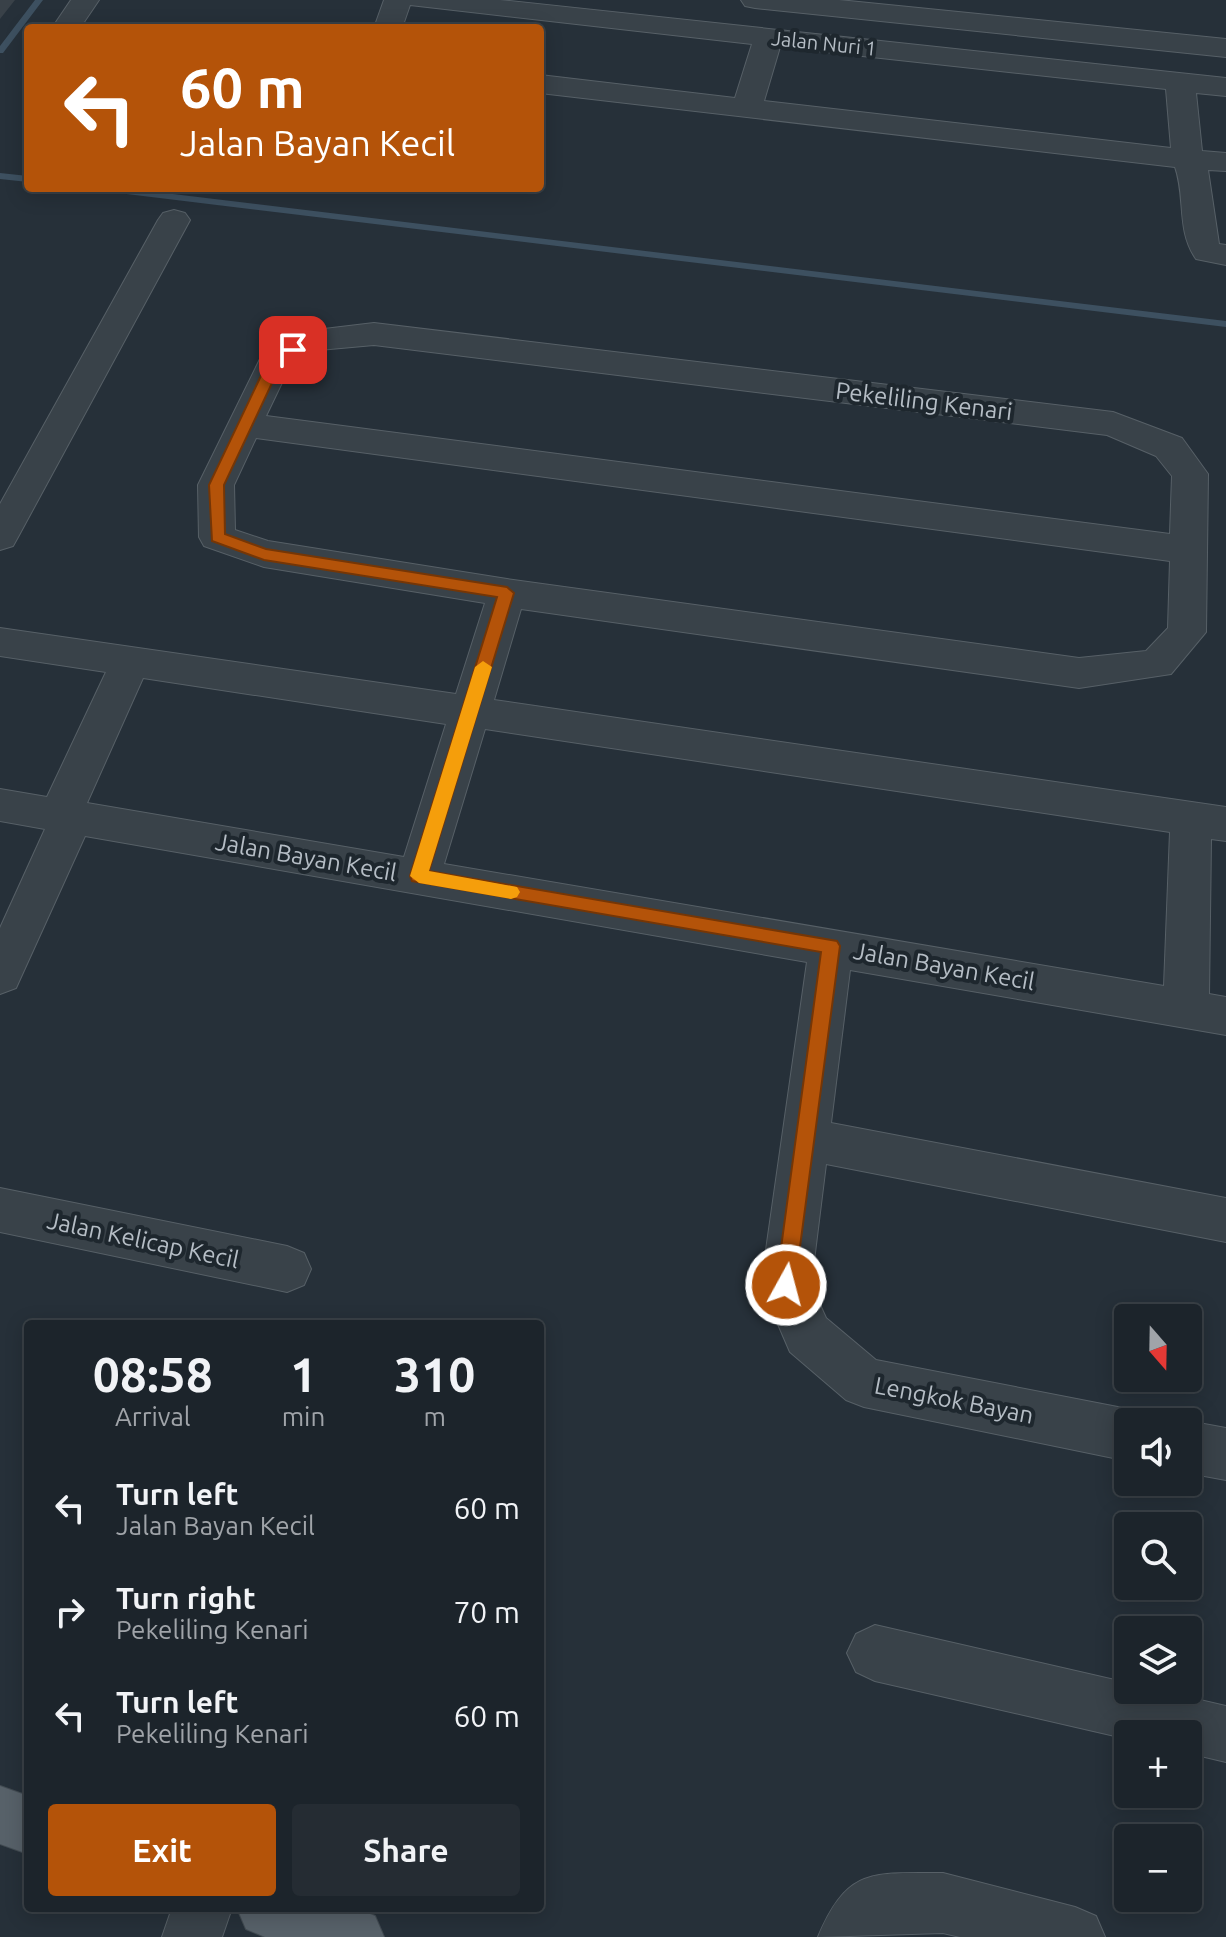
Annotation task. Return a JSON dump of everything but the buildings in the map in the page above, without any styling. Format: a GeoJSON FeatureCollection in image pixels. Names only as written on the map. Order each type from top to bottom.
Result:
{"type":"FeatureCollection","features":[{"type":"Feature","properties":{"kind":"main road"},"geometry":{"type":"LineString","coordinates":[[0,1815],[24,1824]]}},
{"type":"Feature","properties":{"kind":"main road"},"geometry":{"type":"LineString","coordinates":[[279,1912],[354,1937]]}},
{"type":"Feature","properties":{"kind":"street"},"geometry":{"type":"LineString","coordinates":[[69,24],[85,0]]}},
{"type":"Feature","properties":{"kind":"street"},"geometry":{"type":"LineString","coordinates":[[389,24],[398,0]]}},
{"type":"Feature","properties":{"kind":"street","name":"Jalan Nuri 1"},"geometry":{"type":"LineString","coordinates":[[421,0],[1226,87]]}},
{"type":"Feature","properties":{"kind":"street","name":"Jalan Nuri 1"},"geometry":{"type":"LineString","coordinates":[[755,0],[825,2],[1226,48]]}},
{"type":"Feature","properties":{"kind":"street"},"geometry":{"type":"LineString","coordinates":[[1000,0],[1226,24]]}},
{"type":"Feature","properties":{"kind":"street"},"geometry":{"type":"LineString","coordinates":[[817,42],[825,2]]}},
{"type":"Feature","properties":{"kind":"street"},"geometry":{"type":"LineString","coordinates":[[747,108],[769,37]]}},
{"type":"Feature","properties":{"kind":"street"},"geometry":{"type":"LineString","coordinates":[[1180,82],[1187,159],[1195,171],[1199,239],[1216,253]]}},
{"type":"Feature","properties":{"kind":"street"},"geometry":{"type":"LineString","coordinates":[[544,84],[1226,162]]}},
{"type":"Feature","properties":{"kind":"street"},"geometry":{"type":"LineString","coordinates":[[0,537],[174,220]]}},
{"type":"Feature","properties":{"kind":"street","name":"Pekeliling Kenari"},"geometry":{"type":"LineString","coordinates":[[374,334],[1113,424],[1169,447],[1190,474],[1187,632],[1157,664],[1079,673],[507,593],[264,554],[217,537],[216,485],[245,425],[275,361],[311,340],[374,334]]}},
{"type":"Feature","properties":{"kind":"street"},"geometry":{"type":"LineString","coordinates":[[245,425],[1188,550]]}},
{"type":"Feature","properties":{"kind":"street"},"geometry":{"type":"LineString","coordinates":[[419,876],[507,593]]}},
{"type":"Feature","properties":{"kind":"street"},"geometry":{"type":"LineString","coordinates":[[0,642],[1208,821],[1206,1012]]}},
{"type":"Feature","properties":{"kind":"street"},"geometry":{"type":"LineString","coordinates":[[0,975],[61,843],[66,800],[131,661]]}},
{"type":"Feature","properties":{"kind":"street","name":"Jalan Bayan Kecil"},"geometry":{"type":"LineString","coordinates":[[0,805],[1206,1012]]}},
{"type":"Feature","properties":{"kind":"street","name":"Lengkok Bayan"},"geometry":{"type":"LineString","coordinates":[[831,946],[786,1285],[808,1335],[864,1382],[1114,1432]]}},
{"type":"Feature","properties":{"kind":"street"},"geometry":{"type":"LineString","coordinates":[[805,1139],[1226,1220]]}},
{"type":"Feature","properties":{"kind":"street","name":"Jalan Kelicap Kecil"},"geometry":{"type":"LineString","coordinates":[[0,1210],[287,1269]]}},
{"type":"Feature","properties":{"kind":"street"},"geometry":{"type":"LineString","coordinates":[[1202,1450],[1226,1454]]}},
{"type":"Feature","properties":{"kind":"street"},"geometry":{"type":"LineString","coordinates":[[875,1653],[1226,1734]]}},
{"type":"Feature","properties":{"kind":"street"},"geometry":{"type":"LineString","coordinates":[[848,1937],[873,1904],[943,1903],[1075,1937]]}},
{"type":"Feature","properties":{"kind":"street"},"geometry":{"type":"LineString","coordinates":[[192,1937],[201,1912]]}},
{"type":"Feature","properties":{"kind":"waterway"},"geometry":{"type":"LineString","coordinates":[[0,51],[39,0]]}},
{"type":"Feature","properties":{"kind":"waterway"},"geometry":{"type":"LineString","coordinates":[[0,176],[24,179]]}},
{"type":"Feature","properties":{"kind":"waterway"},"geometry":{"type":"LineString","coordinates":[[135,192],[1226,324]]}},
{"type":"Feature","properties":{"kind":"slow traffic"},"geometry":{"type":"LineString","coordinates":[[483,667],[419,876],[511,892]]}},
{"type":"Feature","properties":{"kind":"route"},"geometry":{"type":"LineString","coordinates":[[293,350],[275,361],[216,485],[217,537],[264,554],[507,593],[419,876],[831,946],[786,1285]]}}]}
